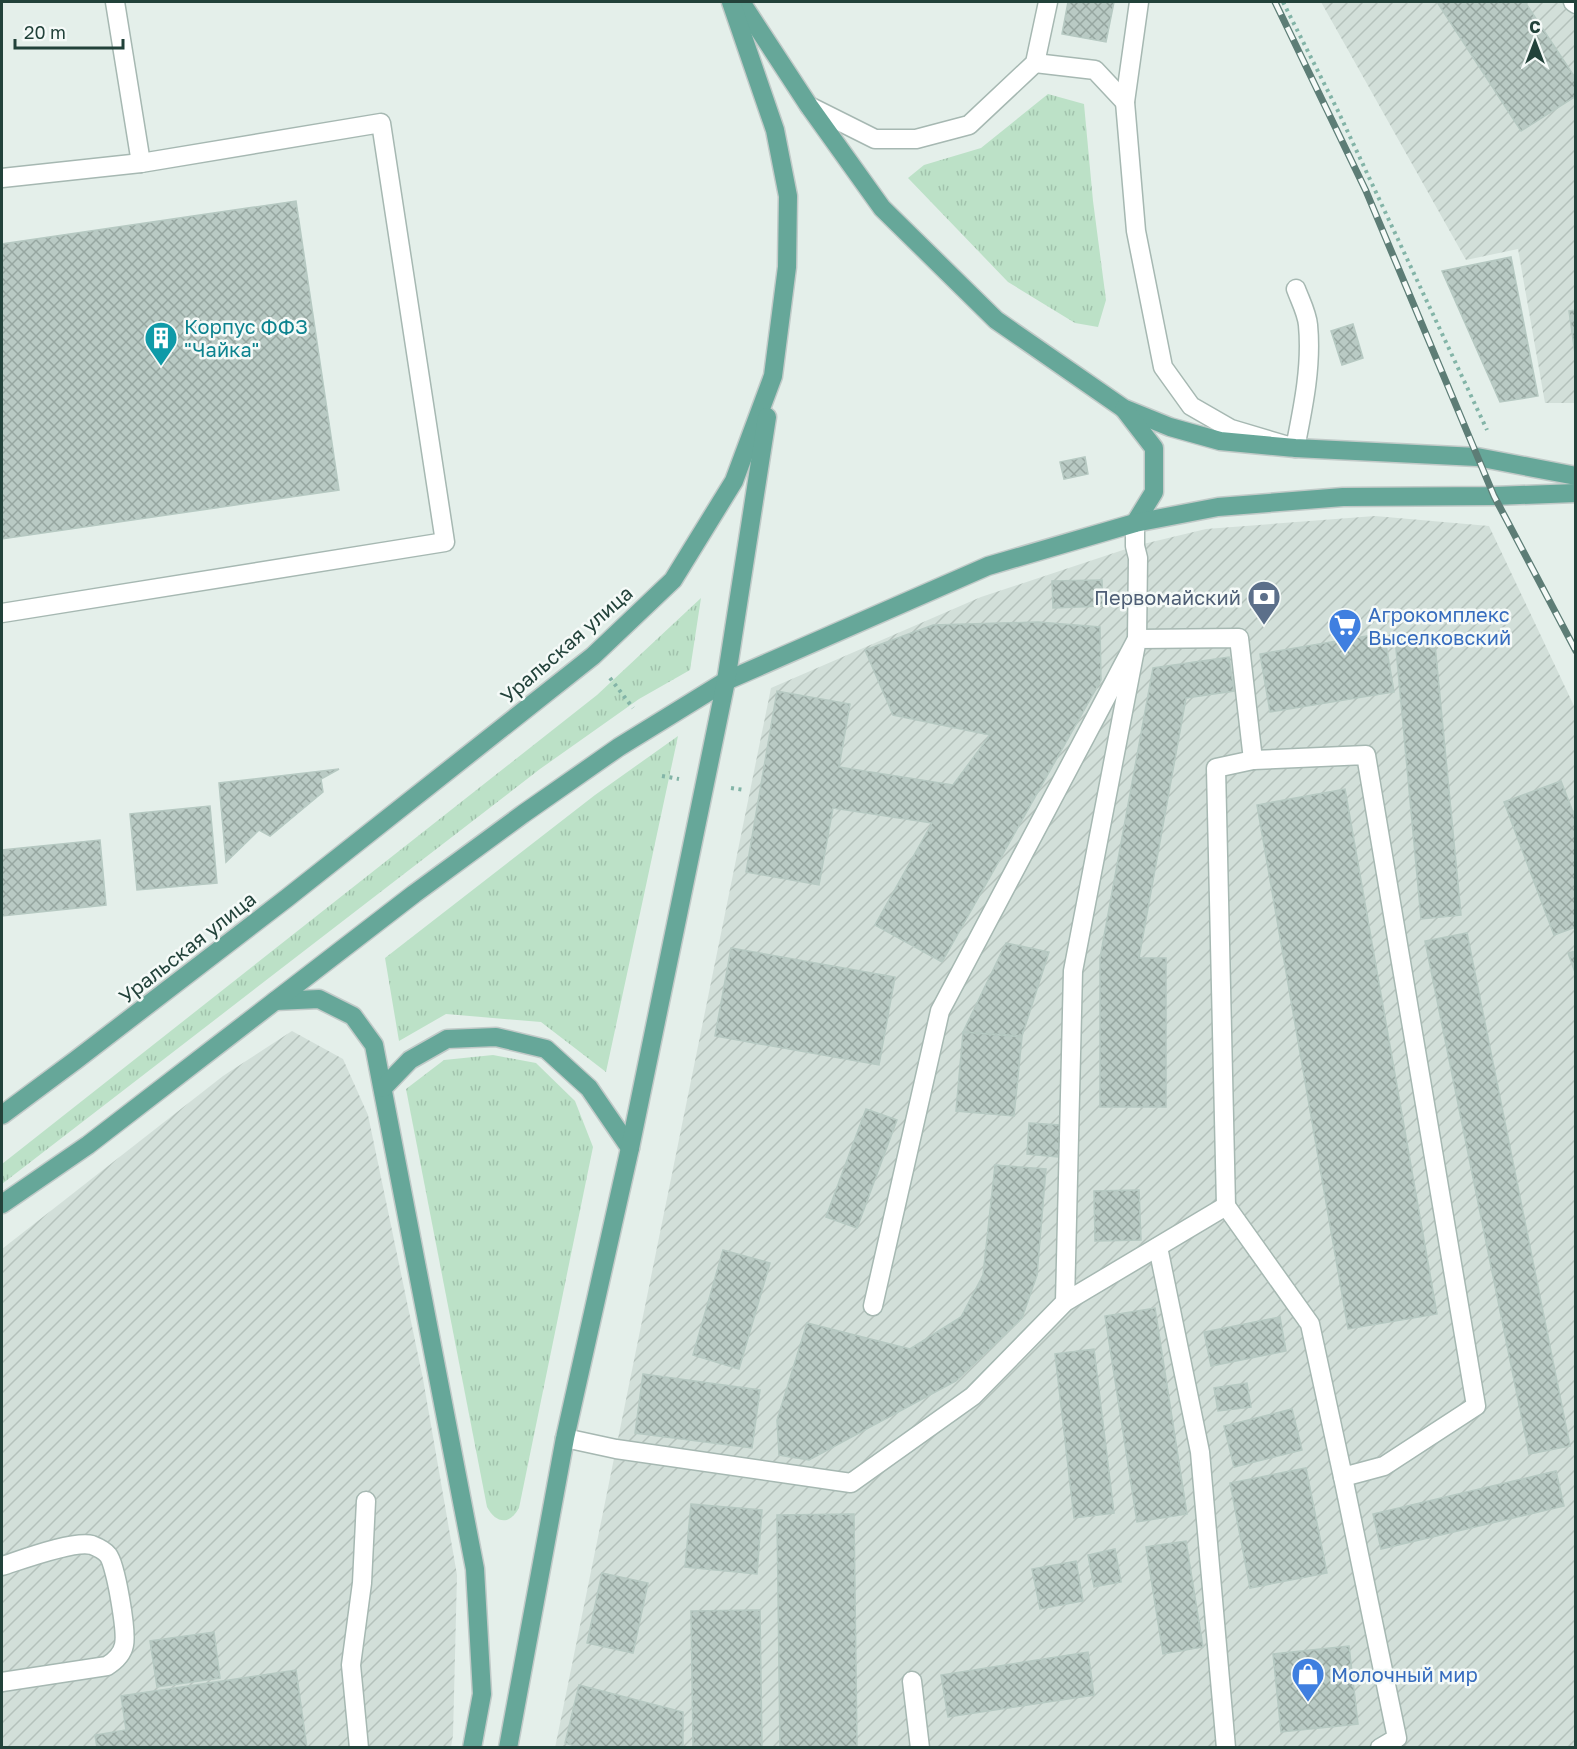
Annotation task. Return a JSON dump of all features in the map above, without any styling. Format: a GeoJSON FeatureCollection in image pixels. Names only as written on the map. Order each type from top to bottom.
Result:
{"type":"FeatureCollection","features":[{"type":"Feature","properties":{"kind":"main road","name":"Уральская улица"},"geometry":{"type":"LineString","coordinates":[[2,1115],[287,898],[593,656],[673,579],[734,481],[773,376],[787,267],[788,196],[775,130],[730,2]]}},
{"type":"Feature","properties":{"kind":"main road"},"geometry":{"type":"LineString","coordinates":[[741,2],[810,106],[882,208],[996,320],[1123,408],[1170,427],[1220,441],[1295,448],[1477,457],[1575,476]]}},
{"type":"Feature","properties":{"kind":"main road"},"geometry":{"type":"LineString","coordinates":[[509,1740],[565,1438],[630,1148],[726,681],[773,376]]}},
{"type":"Feature","properties":{"kind":"main road"},"geometry":{"type":"LineString","coordinates":[[1123,408],[1154,448],[1154,492],[1136,523]]}},
{"type":"Feature","properties":{"kind":"main road"},"geometry":{"type":"LineString","coordinates":[[2,1204],[88,1145],[523,814],[646,730],[726,681],[988,566],[1136,523],[1218,507],[1343,497],[1575,493]]}},
{"type":"Feature","properties":{"kind":"main road"},"geometry":{"type":"LineString","coordinates":[[275,1001],[319,999],[353,1016],[374,1045],[475,1569],[482,1694],[474,1739]]}},
{"type":"Feature","properties":{"kind":"main road"},"geometry":{"type":"LineString","coordinates":[[383,1088],[410,1060],[447,1039],[496,1037],[546,1049],[589,1088],[630,1148]]}},
{"type":"Feature","properties":{"kind":"lane"},"geometry":{"type":"LineString","coordinates":[[115,2],[141,163]]}},
{"type":"Feature","properties":{"kind":"lane"},"geometry":{"type":"LineString","coordinates":[[810,106],[875,138],[916,139],[969,125],[1035,63],[1048,2]]}},
{"type":"Feature","properties":{"kind":"lane"},"geometry":{"type":"LineString","coordinates":[[1139,2],[1125,102],[1136,231],[1163,367],[1191,406],[1231,429],[1295,448],[1304,403],[1308,357],[1308,323],[1296,289]]}},
{"type":"Feature","properties":{"kind":"lane"},"geometry":{"type":"LineString","coordinates":[[1035,63],[1095,70],[1125,102]]}},
{"type":"Feature","properties":{"kind":"lane"},"geometry":{"type":"LineString","coordinates":[[2,178],[141,163],[381,123],[445,542],[2,613]]}},
{"type":"Feature","properties":{"kind":"lane"},"geometry":{"type":"LineString","coordinates":[[1065,1302],[1073,971],[1137,639],[1136,523]]}},
{"type":"Feature","properties":{"kind":"lane"},"geometry":{"type":"LineString","coordinates":[[1137,639],[1239,638],[1253,760]]}},
{"type":"Feature","properties":{"kind":"lane"},"geometry":{"type":"LineString","coordinates":[[873,1306],[940,1011],[1137,639]]}},
{"type":"Feature","properties":{"kind":"lane"},"geometry":{"type":"LineString","coordinates":[[1343,1477],[1384,1466],[1476,1406],[1366,755],[1253,760],[1216,768],[1226,1206],[1310,1324],[1397,1738],[1380,1748]]}},
{"type":"Feature","properties":{"kind":"lane"},"geometry":{"type":"LineString","coordinates":[[565,1438],[616,1449],[850,1483],[973,1396],[1065,1302],[1226,1206]]}},
{"type":"Feature","properties":{"kind":"lane"},"geometry":{"type":"LineString","coordinates":[[1158,1247],[1200,1452],[1226,1748]]}},
{"type":"Feature","properties":{"kind":"lane"},"geometry":{"type":"LineString","coordinates":[[359,1748],[351,1665],[362,1583],[366,1501]]}},
{"type":"Feature","properties":{"kind":"lane"},"geometry":{"type":"LineString","coordinates":[[2,1565],[72,1545],[88,1544],[99,1548],[108,1555],[115,1568],[125,1636],[122,1652],[115,1661],[107,1666],[2,1682]]}},
{"type":"Feature","properties":{"kind":"lane"},"geometry":{"type":"LineString","coordinates":[[912,1680],[920,1748]]}},
{"type":"Feature","properties":{"kind":"path"},"geometry":{"type":"LineString","coordinates":[[1283,2],[1338,111],[1501,461]]}},
{"type":"Feature","properties":{"kind":"path"},"geometry":{"type":"LineString","coordinates":[[593,656],[637,713],[646,730]]}},
{"type":"Feature","properties":{"kind":"shaded area"},"geometry":{"type":"Polygon","coordinates":[[[1321,2],[1575,2],[1575,403],[1545,403],[1518,249],[1466,260],[1321,2]]]}},
{"type":"Feature","properties":{"kind":"shaded area"},"geometry":{"type":"Polygon","coordinates":[[[1375,516],[1489,526],[1575,708],[1575,1747],[555,1748],[771,688],[981,597],[1135,546],[1206,529],[1375,516]]]}},
{"type":"Feature","properties":{"kind":"shaded area"},"geometry":{"type":"Polygon","coordinates":[[[292,1031],[343,1059],[368,1115],[423,1379],[457,1575],[451,1747],[2,1748],[2,1249],[223,1076],[292,1031]]]}},
{"type":"Feature","properties":{"kind":"green space"},"geometry":{"type":"Polygon","coordinates":[[[1048,94],[1084,104],[1093,201],[1106,300],[1098,327],[1075,323],[1008,282],[908,178],[924,165],[981,148],[1048,94]]]}},
{"type":"Feature","properties":{"kind":"green space"},"geometry":{"type":"Polygon","coordinates":[[[701,598],[690,670],[639,699],[540,769],[2,1184],[2,1164],[597,695],[701,598]]]}},
{"type":"Feature","properties":{"kind":"green space"},"geometry":{"type":"Polygon","coordinates":[[[678,736],[606,1072],[541,1022],[446,1014],[399,1041],[385,958],[595,795],[678,736]]]}},
{"type":"Feature","properties":{"kind":"green space"},"geometry":{"type":"Polygon","coordinates":[[[493,1055],[536,1063],[575,1101],[593,1147],[519,1508],[507,1520],[495,1517],[487,1507],[406,1089],[444,1060],[493,1055]]]}},
{"type":"Feature","properties":{"kind":"building"},"geometry":{"type":"Polygon","coordinates":[[[1068,2],[1114,2],[1106,42],[1062,34],[1068,2]]]}},
{"type":"Feature","properties":{"kind":"building"},"geometry":{"type":"Polygon","coordinates":[[[1437,2],[1525,2],[1576,79],[1576,96],[1521,131],[1437,2]]]}},
{"type":"Feature","properties":{"kind":"building","name":"Корпус ФФЗ \"Чайка\""},"geometry":{"type":"Polygon","coordinates":[[[296,201],[339,490],[2,539],[2,244],[296,201]]]}},
{"type":"Feature","properties":{"kind":"building"},"geometry":{"type":"Polygon","coordinates":[[[1511,257],[1538,396],[1500,402],[1442,271],[1511,257]]]}},
{"type":"Feature","properties":{"kind":"building"},"geometry":{"type":"Polygon","coordinates":[[[1576,310],[1576,361],[1569,311],[1576,310]]]}},
{"type":"Feature","properties":{"kind":"building"},"geometry":{"type":"Polygon","coordinates":[[[1353,324],[1363,358],[1342,365],[1331,331],[1353,324]]]}},
{"type":"Feature","properties":{"kind":"building"},"geometry":{"type":"Polygon","coordinates":[[[1085,457],[1088,474],[1064,479],[1060,462],[1085,457]]]}},
{"type":"Feature","properties":{"kind":"building"},"geometry":{"type":"Polygon","coordinates":[[[1102,580],[1103,606],[1053,608],[1052,581],[1102,580]]]}},
{"type":"Feature","properties":{"kind":"building"},"geometry":{"type":"Polygon","coordinates":[[[1038,622],[1100,627],[1101,680],[942,962],[875,925],[932,823],[833,808],[819,885],[746,872],[777,691],[850,704],[839,767],[953,785],[990,735],[893,715],[865,650],[933,625],[1038,622]]]}},
{"type":"Feature","properties":{"kind":"building"},"geometry":{"type":"Polygon","coordinates":[[[1384,633],[1394,692],[1270,712],[1260,654],[1384,633]]]}},
{"type":"Feature","properties":{"kind":"building"},"geometry":{"type":"Polygon","coordinates":[[[1434,634],[1461,915],[1421,919],[1395,638],[1434,634]]]}},
{"type":"Feature","properties":{"kind":"building"},"geometry":{"type":"Polygon","coordinates":[[[1229,657],[1234,691],[1186,698],[1139,958],[1166,958],[1166,1107],[1100,1107],[1100,958],[1153,668],[1229,657]]]}},
{"type":"Feature","properties":{"kind":"building"},"geometry":{"type":"Polygon","coordinates":[[[339,769],[321,779],[323,792],[270,836],[259,830],[226,862],[219,783],[339,769]]]}},
{"type":"Feature","properties":{"kind":"building"},"geometry":{"type":"Polygon","coordinates":[[[1561,781],[1576,820],[1576,927],[1554,935],[1504,802],[1561,781]]]}},
{"type":"Feature","properties":{"kind":"building"},"geometry":{"type":"Polygon","coordinates":[[[1345,789],[1437,1314],[1348,1329],[1257,805],[1345,789]]]}},
{"type":"Feature","properties":{"kind":"building"},"geometry":{"type":"Polygon","coordinates":[[[210,806],[217,883],[137,890],[130,814],[210,806]]]}},
{"type":"Feature","properties":{"kind":"building"},"geometry":{"type":"Polygon","coordinates":[[[100,840],[106,905],[2,916],[2,850],[100,840]]]}},
{"type":"Feature","properties":{"kind":"building"},"geometry":{"type":"Polygon","coordinates":[[[1467,933],[1570,1446],[1529,1454],[1425,941],[1467,933]]]}},
{"type":"Feature","properties":{"kind":"building"},"geometry":{"type":"Polygon","coordinates":[[[1006,943],[1049,952],[1022,1036],[963,1032],[1006,943]]]}},
{"type":"Feature","properties":{"kind":"building"},"geometry":{"type":"Polygon","coordinates":[[[731,948],[895,977],[879,1065],[715,1036],[731,948]]]}},
{"type":"Feature","properties":{"kind":"building"},"geometry":{"type":"Polygon","coordinates":[[[1576,951],[1576,975],[1568,953],[1576,951]]]}},
{"type":"Feature","properties":{"kind":"building"},"geometry":{"type":"Polygon","coordinates":[[[963,1032],[1022,1037],[1014,1116],[956,1111],[963,1032]]]}},
{"type":"Feature","properties":{"kind":"building"},"geometry":{"type":"Polygon","coordinates":[[[866,1109],[897,1120],[857,1228],[826,1217],[866,1109]]]}},
{"type":"Feature","properties":{"kind":"building"},"geometry":{"type":"Polygon","coordinates":[[[1029,1123],[1061,1125],[1058,1157],[1027,1154],[1029,1123]]]}},
{"type":"Feature","properties":{"kind":"building"},"geometry":{"type":"Polygon","coordinates":[[[995,1165],[1046,1169],[1037,1275],[1022,1318],[956,1381],[809,1460],[779,1455],[777,1420],[807,1323],[910,1349],[961,1317],[983,1275],[995,1165]]]}},
{"type":"Feature","properties":{"kind":"building"},"geometry":{"type":"Polygon","coordinates":[[[1139,1190],[1141,1240],[1095,1241],[1094,1191],[1139,1190]]]}},
{"type":"Feature","properties":{"kind":"building"},"geometry":{"type":"Polygon","coordinates":[[[723,1250],[770,1263],[739,1369],[693,1355],[723,1250]]]}},
{"type":"Feature","properties":{"kind":"building"},"geometry":{"type":"Polygon","coordinates":[[[1155,1308],[1187,1514],[1137,1522],[1105,1316],[1155,1308]]]}},
{"type":"Feature","properties":{"kind":"building"},"geometry":{"type":"Polygon","coordinates":[[[1280,1317],[1286,1351],[1211,1366],[1204,1332],[1280,1317]]]}},
{"type":"Feature","properties":{"kind":"building"},"geometry":{"type":"Polygon","coordinates":[[[1094,1349],[1114,1513],[1074,1518],[1055,1354],[1094,1349]]]}},
{"type":"Feature","properties":{"kind":"building"},"geometry":{"type":"Polygon","coordinates":[[[643,1374],[760,1390],[752,1448],[635,1433],[643,1374]]]}},
{"type":"Feature","properties":{"kind":"building"},"geometry":{"type":"Polygon","coordinates":[[[1247,1383],[1251,1407],[1218,1411],[1214,1388],[1247,1383]]]}},
{"type":"Feature","properties":{"kind":"building"},"geometry":{"type":"Polygon","coordinates":[[[1292,1409],[1302,1450],[1234,1467],[1224,1426],[1292,1409]]]}},
{"type":"Feature","properties":{"kind":"building"},"geometry":{"type":"Polygon","coordinates":[[[1306,1468],[1327,1573],[1250,1588],[1230,1483],[1306,1468]]]}},
{"type":"Feature","properties":{"kind":"building"},"geometry":{"type":"Polygon","coordinates":[[[1556,1471],[1564,1506],[1381,1549],[1373,1514],[1556,1471]]]}},
{"type":"Feature","properties":{"kind":"building"},"geometry":{"type":"Polygon","coordinates":[[[691,1504],[762,1510],[757,1574],[685,1567],[691,1504]]]}},
{"type":"Feature","properties":{"kind":"building"},"geometry":{"type":"Polygon","coordinates":[[[854,1514],[857,1748],[780,1748],[777,1515],[854,1514]]]}},
{"type":"Feature","properties":{"kind":"building"},"geometry":{"type":"Polygon","coordinates":[[[1186,1541],[1203,1647],[1163,1654],[1146,1547],[1186,1541]]]}},
{"type":"Feature","properties":{"kind":"building"},"geometry":{"type":"Polygon","coordinates":[[[1115,1549],[1121,1582],[1094,1587],[1088,1555],[1115,1549]]]}},
{"type":"Feature","properties":{"kind":"building"},"geometry":{"type":"Polygon","coordinates":[[[1076,1561],[1083,1601],[1040,1609],[1032,1569],[1076,1561]]]}},
{"type":"Feature","properties":{"kind":"building"},"geometry":{"type":"Polygon","coordinates":[[[602,1573],[648,1583],[633,1653],[587,1643],[602,1573]]]}},
{"type":"Feature","properties":{"kind":"building"},"geometry":{"type":"Polygon","coordinates":[[[760,1610],[762,1748],[693,1748],[691,1611],[760,1610]]]}},
{"type":"Feature","properties":{"kind":"building"},"geometry":{"type":"Polygon","coordinates":[[[214,1632],[220,1678],[157,1687],[150,1641],[214,1632]]]}},
{"type":"Feature","properties":{"kind":"building"},"geometry":{"type":"Polygon","coordinates":[[[1349,1646],[1358,1724],[1281,1732],[1273,1654],[1349,1646]]]}},
{"type":"Feature","properties":{"kind":"building"},"geometry":{"type":"Polygon","coordinates":[[[1088,1652],[1094,1695],[948,1717],[941,1675],[1088,1652]]]}},
{"type":"Feature","properties":{"kind":"building"},"geometry":{"type":"Polygon","coordinates":[[[296,1670],[307,1748],[97,1748],[95,1735],[126,1730],[121,1696],[296,1670]]]}},
{"type":"Feature","properties":{"kind":"building"},"geometry":{"type":"Polygon","coordinates":[[[579,1685],[683,1712],[683,1748],[580,1748],[565,1743],[579,1685]]]}},
{"type":"Feature","properties":{"kind":"railway"},"geometry":{"type":"LineString","coordinates":[[1275,2],[1366,191],[1494,496],[1576,651]]}},
{"type":"Feature","properties":{"kind":"place","name":"Корпус ФФЗ \"Чайка\""},"geometry":{"type":"Point","coordinates":[161,367]}},
{"type":"Feature","properties":{"kind":"place","name":"Первомайский"},"geometry":{"type":"Point","coordinates":[1264,626]}},
{"type":"Feature","properties":{"kind":"place","name":"Агрокомплекс Выселковский"},"geometry":{"type":"Point","coordinates":[1345,654]}},
{"type":"Feature","properties":{"kind":"place","name":"Молочный мир"},"geometry":{"type":"Point","coordinates":[1308,1703]}}]}
